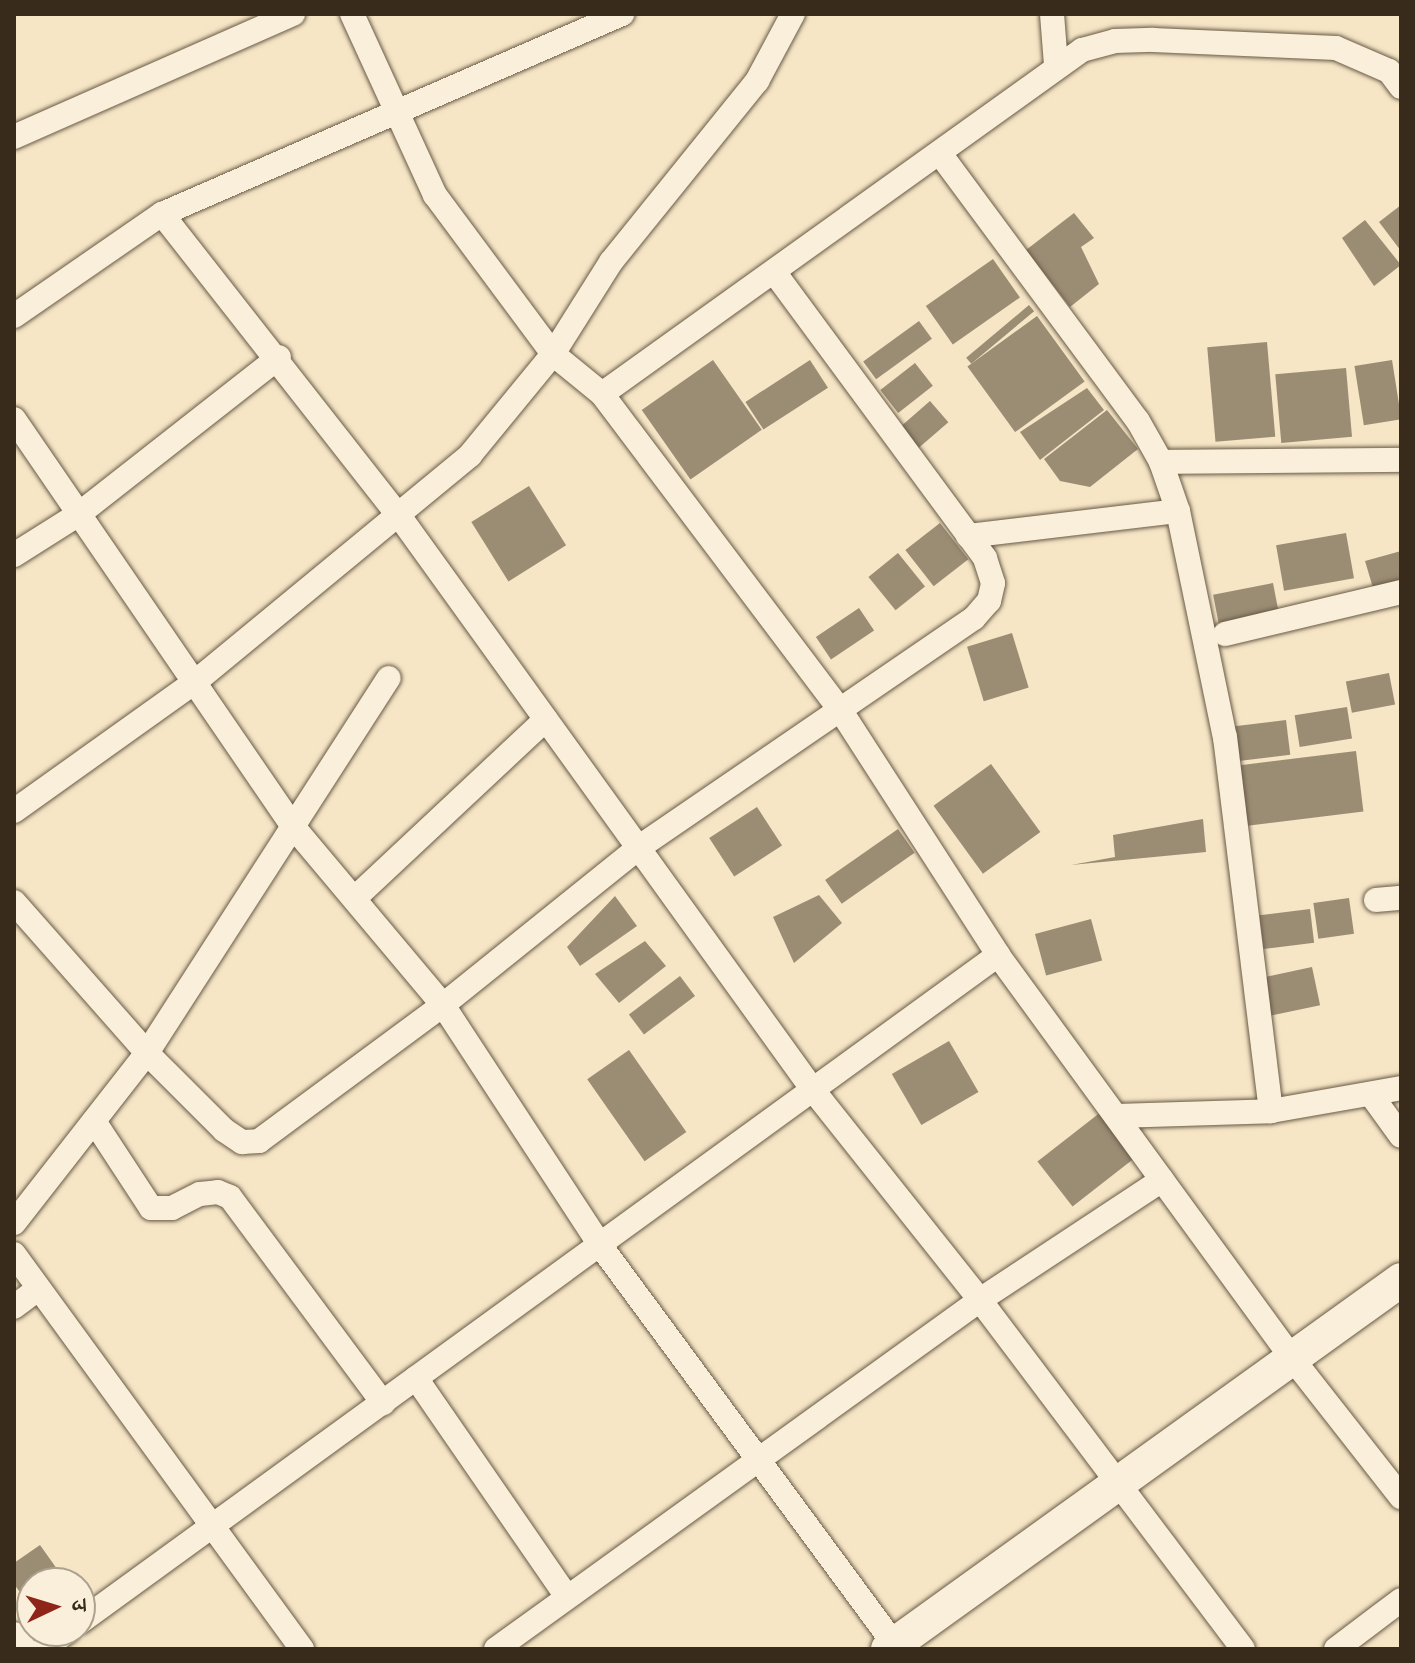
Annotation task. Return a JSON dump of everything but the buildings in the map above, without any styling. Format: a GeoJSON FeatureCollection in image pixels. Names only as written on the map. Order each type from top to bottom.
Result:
{"type":"FeatureCollection","features":[{"type":"Feature","properties":{"kind":"street"},"geometry":{"type":"LineString","coordinates":[[14,137],[293,14]]}},
{"type":"Feature","properties":{"kind":"street"},"geometry":{"type":"LineString","coordinates":[[352,14],[435,195],[553,354],[602,394],[841,711],[998,955],[1292,1358],[1401,1497]]}},
{"type":"Feature","properties":{"kind":"street"},"geometry":{"type":"LineString","coordinates":[[14,316],[162,214],[622,14]]}},
{"type":"Feature","properties":{"kind":"street"},"geometry":{"type":"LineString","coordinates":[[14,811],[195,682],[400,517],[470,455],[553,354],[611,262],[757,81],[793,14]]}},
{"type":"Feature","properties":{"kind":"street"},"geometry":{"type":"LineString","coordinates":[[1052,14],[1056,65]]}},
{"type":"Feature","properties":{"kind":"street"},"geometry":{"type":"LineString","coordinates":[[602,394],[941,155],[1056,65],[1082,50],[1115,41],[1336,48],[1389,71],[1401,87]]}},
{"type":"Feature","properties":{"kind":"street"},"geometry":{"type":"LineString","coordinates":[[941,155],[1138,421],[1161,462],[1178,511],[1225,737],[1271,1111]]}},
{"type":"Feature","properties":{"kind":"street"},"geometry":{"type":"LineString","coordinates":[[162,214],[279,357],[400,517],[813,1090],[980,1300],[1243,1649]]}},
{"type":"Feature","properties":{"kind":"street"},"geometry":{"type":"LineString","coordinates":[[14,902],[147,1053],[224,1130],[242,1142],[259,1141],[443,1005],[638,848],[974,618],[989,601],[993,583],[985,558],[774,272]]}},
{"type":"Feature","properties":{"kind":"street"},"geometry":{"type":"LineString","coordinates":[[14,555],[79,514],[279,357]]}},
{"type":"Feature","properties":{"kind":"street"},"geometry":{"type":"LineString","coordinates":[[14,419],[291,824],[356,897],[443,1005],[600,1245],[758,1457],[904,1643],[1401,1280]]}},
{"type":"Feature","properties":{"kind":"street"},"geometry":{"type":"LineString","coordinates":[[1161,462],[1401,460]]}},
{"type":"Feature","properties":{"kind":"street"},"geometry":{"type":"LineString","coordinates":[[968,536],[1178,511]]}},
{"type":"Feature","properties":{"kind":"street"},"geometry":{"type":"LineString","coordinates":[[1225,634],[1401,592]]}},
{"type":"Feature","properties":{"kind":"street"},"geometry":{"type":"LineString","coordinates":[[14,1223],[147,1053],[291,824],[389,678]]}},
{"type":"Feature","properties":{"kind":"street"},"geometry":{"type":"LineString","coordinates":[[356,897],[546,719]]}},
{"type":"Feature","properties":{"kind":"street"},"geometry":{"type":"LineString","coordinates":[[1376,900],[1401,898]]}},
{"type":"Feature","properties":{"kind":"street"},"geometry":{"type":"LineString","coordinates":[[96,1611],[998,955]]}},
{"type":"Feature","properties":{"kind":"street"},"geometry":{"type":"LineString","coordinates":[[1116,1116],[1271,1111],[1372,1096],[1401,1088]]}},
{"type":"Feature","properties":{"kind":"street"},"geometry":{"type":"LineString","coordinates":[[1372,1096],[1401,1136]]}},
{"type":"Feature","properties":{"kind":"street"},"geometry":{"type":"LineString","coordinates":[[94,1121],[151,1208],[172,1208],[200,1194],[230,1197],[383,1403]]}},
{"type":"Feature","properties":{"kind":"street"},"geometry":{"type":"LineString","coordinates":[[496,1649],[758,1457],[980,1300],[1162,1180]]}},
{"type":"Feature","properties":{"kind":"street"},"geometry":{"type":"LineString","coordinates":[[14,1254],[215,1525],[302,1649]]}},
{"type":"Feature","properties":{"kind":"street"},"geometry":{"type":"LineString","coordinates":[[14,1307],[38,1289]]}},
{"type":"Feature","properties":{"kind":"street"},"geometry":{"type":"LineString","coordinates":[[416,1378],[567,1597]]}},
{"type":"Feature","properties":{"kind":"street"},"geometry":{"type":"LineString","coordinates":[[1336,1649],[1401,1600]]}},
{"type":"Feature","properties":{"kind":"street"},"geometry":{"type":"LineString","coordinates":[[14,1634],[25,1649]]}}]}
